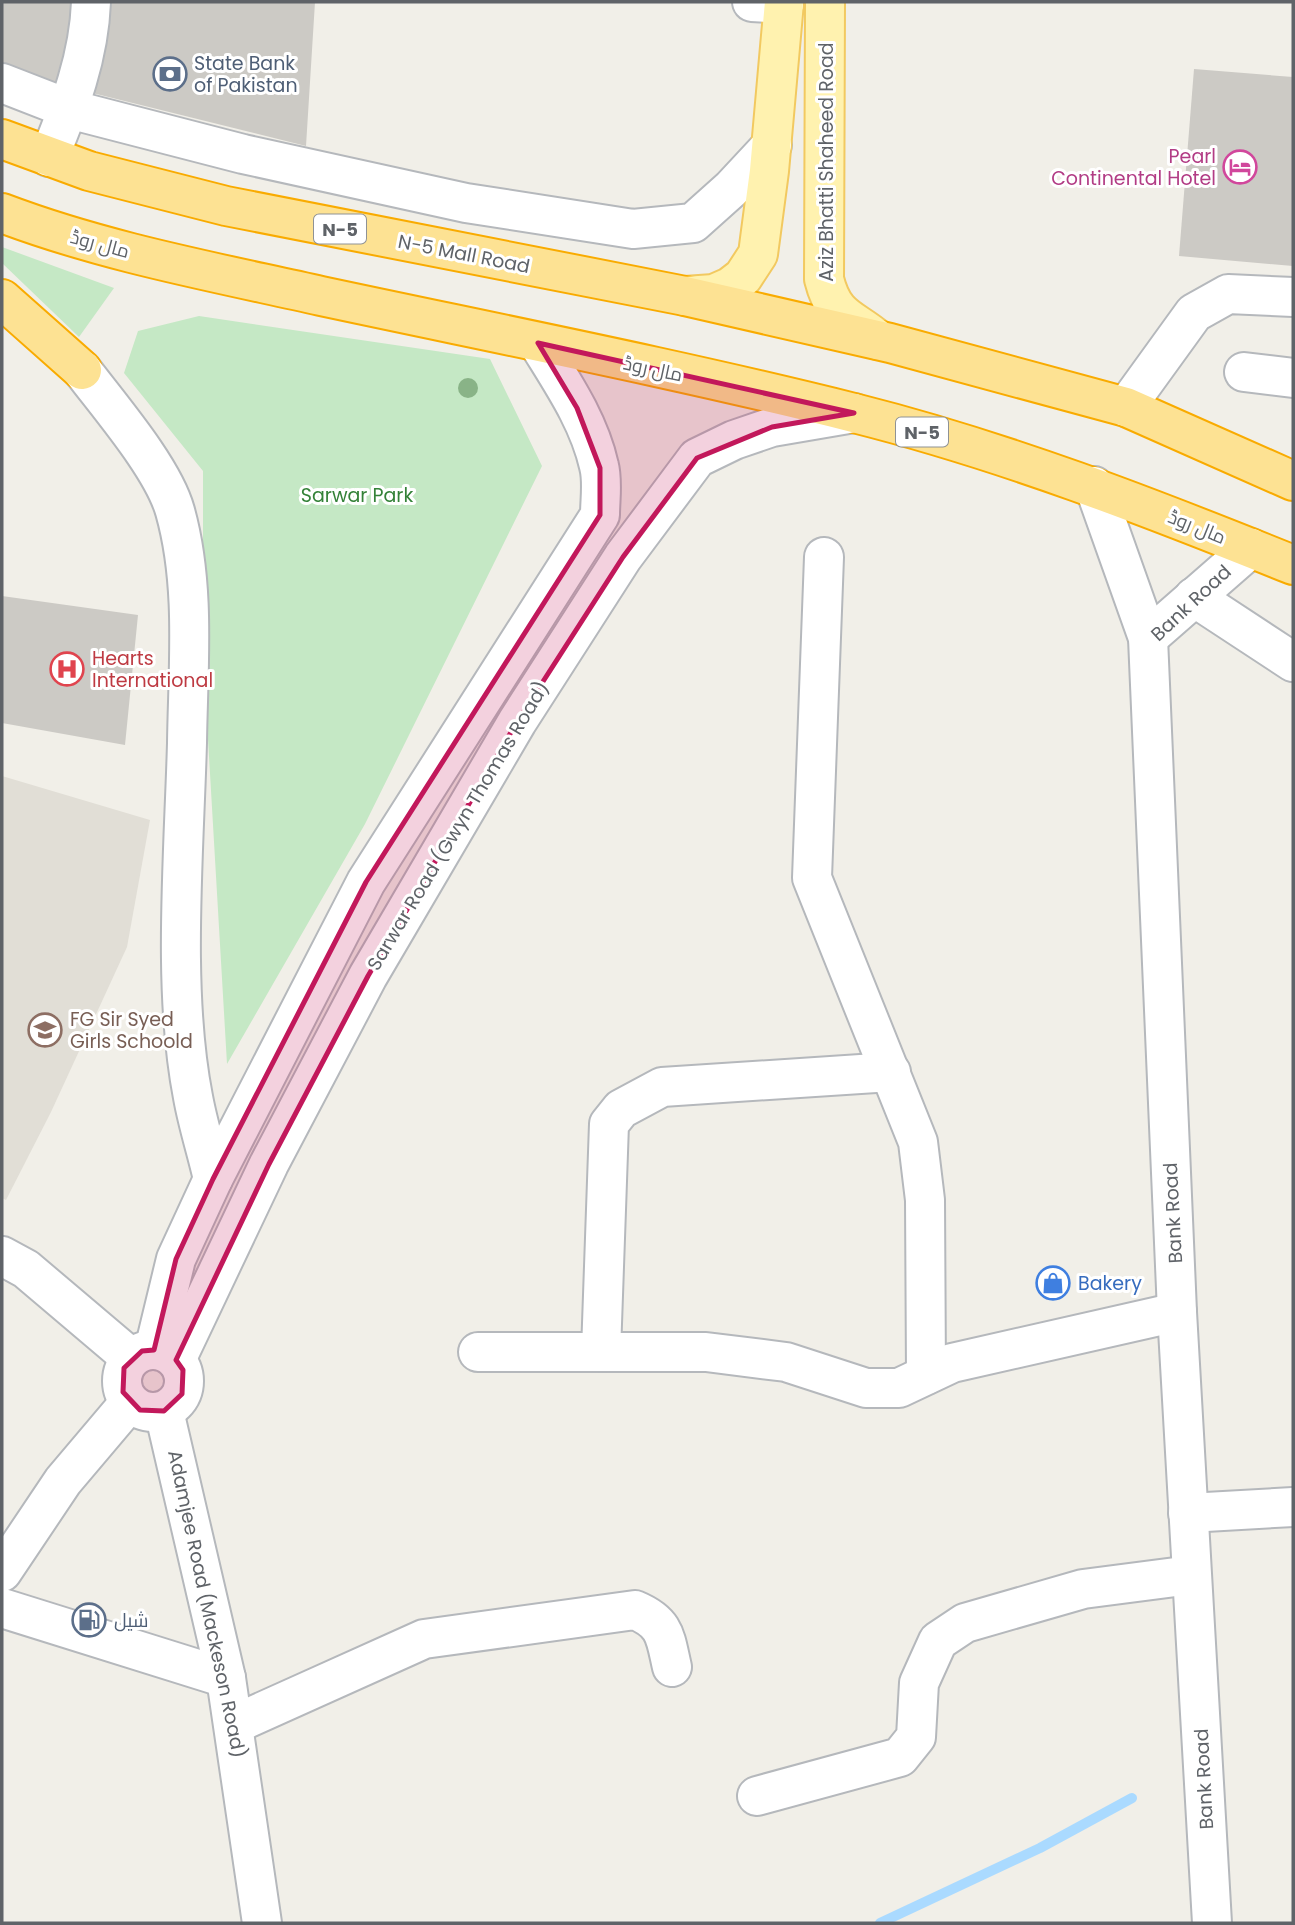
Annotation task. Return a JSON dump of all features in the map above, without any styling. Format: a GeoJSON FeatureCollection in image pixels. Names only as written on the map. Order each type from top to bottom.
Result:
{"type":"FeatureCollection","features":[{"type":"Feature","properties":{"kind":"highway","name":"N-5 Mall Road"},"geometry":{"type":"LineString","coordinates":[[2,139],[89,171],[226,206],[685,296]]}},
{"type":"Feature","properties":{"kind":"highway","name":"مال روڈ"},"geometry":{"type":"LineString","coordinates":[[2,213],[50,231],[174,264],[854,413],[993,452],[1094,486],[1293,565]]}},
{"type":"Feature","properties":{"kind":"highway","name":"N-5"},"geometry":{"type":"LineString","coordinates":[[685,296],[877,340],[1126,407],[1293,481]]}},
{"type":"Feature","properties":{"kind":"highway"},"geometry":{"type":"LineString","coordinates":[[2,299],[82,370]]}},
{"type":"Feature","properties":{"kind":"main road"},"geometry":{"type":"LineString","coordinates":[[685,296],[714,294],[730,287],[743,277],[758,254],[772,145],[774,2]]}},
{"type":"Feature","properties":{"kind":"main road","name":"Aziz Bhatti Shaheed Road"},"geometry":{"type":"LineString","coordinates":[[825,2],[824,279],[828,297],[842,315],[877,340]]}},
{"type":"Feature","properties":{"kind":"street"},"geometry":{"type":"LineString","coordinates":[[49,157],[69,109],[88,46],[91,2]]}},
{"type":"Feature","properties":{"kind":"street"},"geometry":{"type":"LineString","coordinates":[[2,83],[69,109],[243,154],[466,203],[633,229],[693,223],[731,189],[772,145]]}},
{"type":"Feature","properties":{"kind":"street"},"geometry":{"type":"LineString","coordinates":[[1126,407],[1194,313],[1228,294],[1293,297]]}},
{"type":"Feature","properties":{"kind":"street"},"geometry":{"type":"LineString","coordinates":[[154,1356],[176,1259],[366,882],[600,515],[600,468],[590,438],[577,408],[538,343]]}},
{"type":"Feature","properties":{"kind":"street"},"geometry":{"type":"LineString","coordinates":[[82,370],[144,452],[174,508],[183,553],[196,647],[183,929],[184,1013],[192,1096],[214,1179]]}},
{"type":"Feature","properties":{"kind":"street"},"geometry":{"type":"LineString","coordinates":[[1244,372],[1293,378]]}},
{"type":"Feature","properties":{"kind":"street","name":"Sarwar Road (Gwyn Thomas Road)"},"geometry":{"type":"LineString","coordinates":[[154,1356],[269,1164],[368,976],[517,722],[623,557],[697,458],[734,440],[772,427],[854,413]]}},
{"type":"Feature","properties":{"kind":"street"},"geometry":{"type":"LineString","coordinates":[[1094,486],[1148,638]]}},
{"type":"Feature","properties":{"kind":"street","name":"Bank Road"},"geometry":{"type":"LineString","coordinates":[[1212,1923],[1177,1312],[1148,638],[1251,548]]}},
{"type":"Feature","properties":{"kind":"street"},"geometry":{"type":"LineString","coordinates":[[824,557],[812,878],[918,1142],[925,1200],[926,1375]]}},
{"type":"Feature","properties":{"kind":"street"},"geometry":{"type":"LineString","coordinates":[[1194,597],[1293,662]]}},
{"type":"Feature","properties":{"kind":"street"},"geometry":{"type":"LineString","coordinates":[[601,1352],[609,1124],[621,1109],[662,1087],[891,1072]]}},
{"type":"Feature","properties":{"kind":"street"},"geometry":{"type":"LineString","coordinates":[[2,1256],[26,1269],[154,1356],[183,1370],[182,1394],[147,1407],[63,1480],[8,1552]]}},
{"type":"Feature","properties":{"kind":"street"},"geometry":{"type":"LineString","coordinates":[[478,1352],[706,1352],[786,1362],[866,1388],[899,1388],[952,1363],[1177,1312]]}},
{"type":"Feature","properties":{"kind":"street"},"geometry":{"type":"LineString","coordinates":[[147,1407],[123,1392],[121,1380],[124,1368],[154,1356]]}},
{"type":"Feature","properties":{"kind":"street","name":"Adamjee Road (Mackeson Road)"},"geometry":{"type":"LineString","coordinates":[[147,1407],[226,1678],[262,1923]]}},
{"type":"Feature","properties":{"kind":"street"},"geometry":{"type":"LineString","coordinates":[[1188,1513],[1293,1507]]}},
{"type":"Feature","properties":{"kind":"street"},"geometry":{"type":"LineString","coordinates":[[757,1796],[900,1757],[916,1737],[919,1683],[938,1641],[965,1623],[1083,1589],[1191,1574]]}},
{"type":"Feature","properties":{"kind":"street"},"geometry":{"type":"LineString","coordinates":[[2,1608],[226,1678]]}},
{"type":"Feature","properties":{"kind":"street"},"geometry":{"type":"LineString","coordinates":[[234,1724],[424,1639],[635,1610],[655,1619],[663,1632],[672,1667]]}},
{"type":"Feature","properties":{"kind":"highlighted area"},"geometry":{"type":"Polygon","coordinates":[[[538,343],[854,413],[772,427],[697,458],[623,557],[517,722],[368,976],[269,1164],[176,1360],[183,1370],[182,1394],[164,1411],[140,1410],[123,1392],[124,1368],[142,1351],[154,1350],[176,1259],[213,1179],[366,882],[600,515],[600,468],[577,408],[538,343]]]}},
{"type":"Feature","properties":{"kind":"shaded area","name":"FG Sir Syed Girls Schoold"},"geometry":{"type":"Polygon","coordinates":[[[2,776],[150,820],[127,947],[51,1112],[6,1200],[2,1198],[2,776]]]}},
{"type":"Feature","properties":{"kind":"green space"},"geometry":{"type":"Polygon","coordinates":[[[2,247],[114,288],[79,337],[2,263],[2,247]]]}},
{"type":"Feature","properties":{"kind":"green space","name":"Sarwar Park"},"geometry":{"type":"Polygon","coordinates":[[[199,316],[490,359],[542,466],[365,824],[227,1064],[203,654],[203,471],[124,373],[138,331],[199,316]]]}},
{"type":"Feature","properties":{"kind":"building","name":"State Bank of Pakistan"},"geometry":{"type":"Polygon","coordinates":[[[2,2],[315,2],[306,146],[56,84],[2,64],[2,2]]]}},
{"type":"Feature","properties":{"kind":"building","name":"Pearl Continental Hotel"},"geometry":{"type":"Polygon","coordinates":[[[1194,69],[1293,77],[1293,266],[1179,256],[1194,69]]]}},
{"type":"Feature","properties":{"kind":"building","name":"Hearts International"},"geometry":{"type":"Polygon","coordinates":[[[2,596],[138,615],[125,745],[2,723],[2,596]]]}},
{"type":"Feature","properties":{"kind":"waterway"},"geometry":{"type":"LineString","coordinates":[[880,1923],[1040,1848],[1132,1798]]}},
{"type":"Feature","properties":{"kind":"place","name":"State Bank of Pakistan"},"geometry":{"type":"Point","coordinates":[170,74]}},
{"type":"Feature","properties":{"kind":"place","name":"Pearl Continental Hotel"},"geometry":{"type":"Point","coordinates":[1240,167]}},
{"type":"Feature","properties":{"kind":"place","name":"Hearts International"},"geometry":{"type":"Point","coordinates":[67,669]}},
{"type":"Feature","properties":{"kind":"place","name":"FG Sir Syed Girls Schoold"},"geometry":{"type":"Point","coordinates":[45,1030]}},
{"type":"Feature","properties":{"kind":"place","name":"Bakery"},"geometry":{"type":"Point","coordinates":[1053,1283]}},
{"type":"Feature","properties":{"kind":"place","name":"شیل"},"geometry":{"type":"Point","coordinates":[89,1620]}}]}
